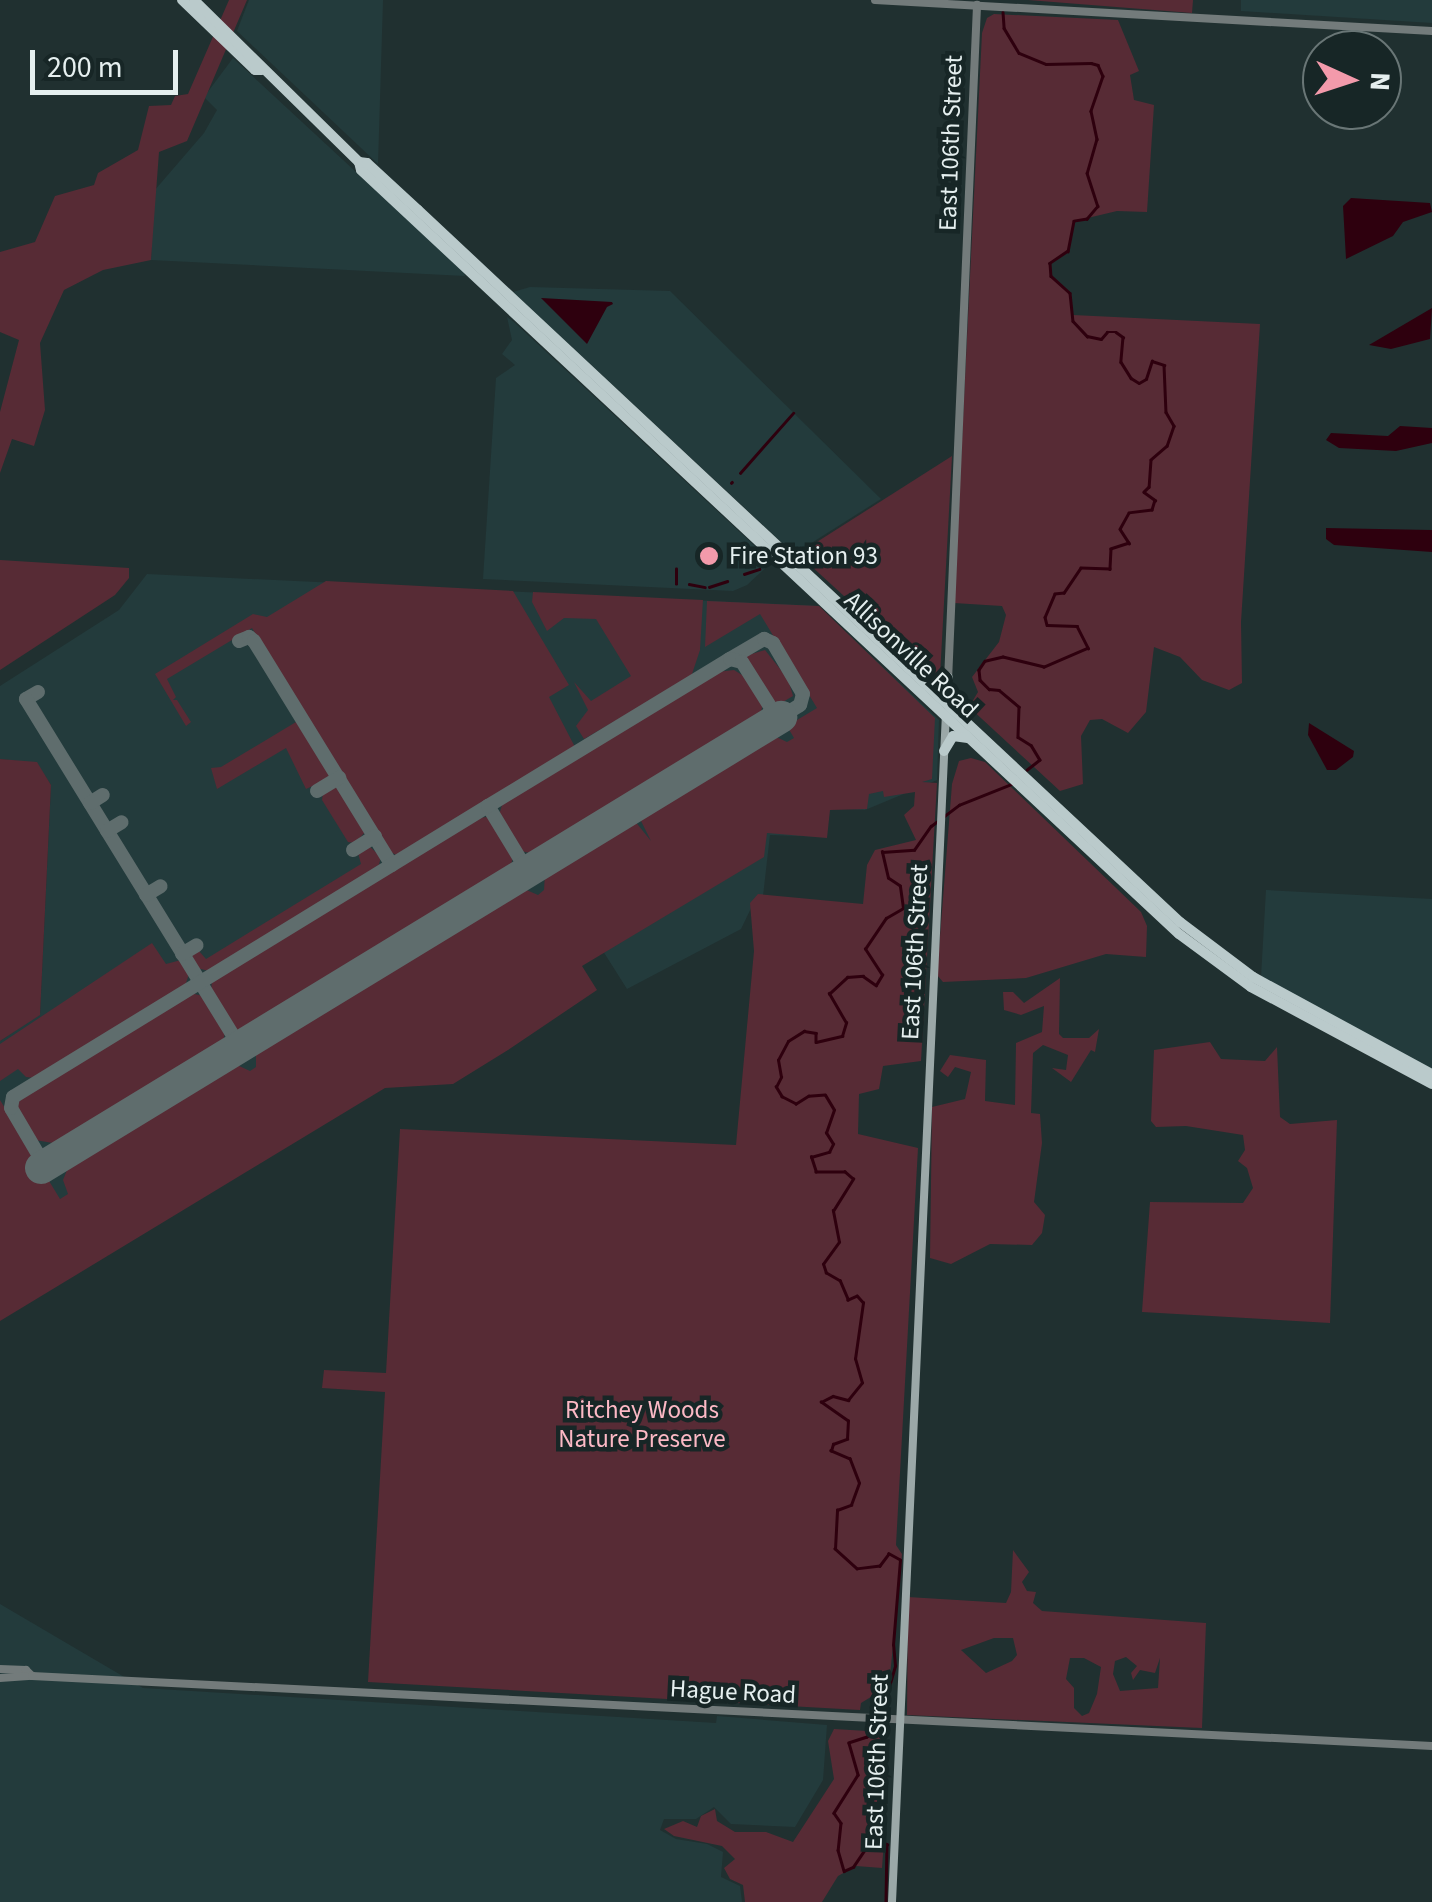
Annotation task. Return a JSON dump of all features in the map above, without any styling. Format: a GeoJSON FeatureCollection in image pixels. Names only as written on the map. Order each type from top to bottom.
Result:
{"type":"FeatureCollection","features":[{"type":"Feature","properties":{"kind":"main road","name":"Allisonville Road"},"geometry":{"type":"LineString","coordinates":[[182,0],[255,70],[262,70]]}},
{"type":"Feature","properties":{"kind":"main road","name":"Allisonville Road"},"geometry":{"type":"LineString","coordinates":[[194,0],[359,162],[382,176],[928,686],[970,738],[1010,770]]}},
{"type":"Feature","properties":{"kind":"main road","name":"Allisonville Road"},"geometry":{"type":"LineString","coordinates":[[359,162],[361,170],[1164,908],[1222,956],[1268,986],[1432,1074]]}},
{"type":"Feature","properties":{"kind":"main road"},"geometry":{"type":"LineString","coordinates":[[928,686],[938,686],[948,677]]}},
{"type":"Feature","properties":{"kind":"main road","name":"East 106th Street"},"geometry":{"type":"LineString","coordinates":[[892,1902],[947,710]]}},
{"type":"Feature","properties":{"kind":"main road"},"geometry":{"type":"LineString","coordinates":[[944,751],[956,734],[970,738]]}},
{"type":"Feature","properties":{"kind":"main road","name":"Allisonville Road"},"geometry":{"type":"LineString","coordinates":[[1030,788],[1158,914],[1224,969],[1432,1084]]}},
{"type":"Feature","properties":{"kind":"street"},"geometry":{"type":"LineString","coordinates":[[875,0],[1432,31]]}},
{"type":"Feature","properties":{"kind":"street","name":"East 106th Street"},"geometry":{"type":"LineString","coordinates":[[947,710],[977,5]]}},
{"type":"Feature","properties":{"kind":"street","name":"Hague Road"},"geometry":{"type":"LineString","coordinates":[[0,1669],[26,1670],[32,1676]]}},
{"type":"Feature","properties":{"kind":"street","name":"Hague Road"},"geometry":{"type":"LineString","coordinates":[[0,1678],[32,1676],[1432,1746]]}},
{"type":"Feature","properties":{"kind":"shaded area"},"geometry":{"type":"Polygon","coordinates":[[[249,0],[383,0],[378,164],[237,31],[249,0]]]}},
{"type":"Feature","properties":{"kind":"shaded area"},"geometry":{"type":"Polygon","coordinates":[[[1241,0],[1432,0],[1432,23],[1241,11],[1241,0]]]}},
{"type":"Feature","properties":{"kind":"shaded area"},"geometry":{"type":"Polygon","coordinates":[[[233,58],[465,276],[151,260],[154,191],[204,133],[217,110],[204,97],[233,58]]]}},
{"type":"Feature","properties":{"kind":"shaded area"},"geometry":{"type":"Polygon","coordinates":[[[1351,198],[1430,203],[1432,212],[1403,222],[1393,236],[1346,259],[1343,206],[1351,198]]]}},
{"type":"Feature","properties":{"kind":"shaded area"},"geometry":{"type":"Polygon","coordinates":[[[530,287],[670,291],[881,499],[794,554],[513,292],[530,287]]]}},
{"type":"Feature","properties":{"kind":"shaded area"},"geometry":{"type":"Polygon","coordinates":[[[541,298],[613,304],[607,307],[587,344],[541,298]]]}},
{"type":"Feature","properties":{"kind":"shaded area"},"geometry":{"type":"Polygon","coordinates":[[[1432,308],[1430,339],[1391,349],[1369,345],[1432,308]]]}},
{"type":"Feature","properties":{"kind":"shaded area"},"geometry":{"type":"Polygon","coordinates":[[[507,317],[772,562],[747,585],[733,591],[483,579],[496,378],[515,365],[502,354],[512,340],[507,317]]]}},
{"type":"Feature","properties":{"kind":"shaded area"},"geometry":{"type":"Polygon","coordinates":[[[1400,426],[1432,428],[1432,443],[1396,451],[1339,448],[1326,440],[1331,433],[1388,436],[1400,426]]]}},
{"type":"Feature","properties":{"kind":"shaded area"},"geometry":{"type":"Polygon","coordinates":[[[1326,528],[1432,530],[1432,552],[1334,545],[1326,539],[1326,528]]]}},
{"type":"Feature","properties":{"kind":"shaded area"},"geometry":{"type":"Polygon","coordinates":[[[147,574],[818,606],[939,720],[937,780],[865,810],[829,808],[826,837],[770,835],[763,896],[755,900],[741,929],[627,989],[603,951],[0,1316],[0,1041],[40,1014],[51,785],[37,763],[0,759],[0,686],[119,610],[147,574]]]}},
{"type":"Feature","properties":{"kind":"shaded area"},"geometry":{"type":"Polygon","coordinates":[[[1309,723],[1354,751],[1353,757],[1336,770],[1327,770],[1308,735],[1309,723]]]}},
{"type":"Feature","properties":{"kind":"shaded area"},"geometry":{"type":"Polygon","coordinates":[[[1266,890],[1432,899],[1432,1070],[1261,977],[1266,890]]]}},
{"type":"Feature","properties":{"kind":"shaded area"},"geometry":{"type":"Polygon","coordinates":[[[0,1604],[143,1688],[716,1723],[717,1716],[827,1725],[823,1780],[795,1827],[731,1824],[714,1807],[696,1819],[664,1819],[660,1830],[676,1839],[707,1844],[723,1852],[721,1877],[740,1886],[742,1902],[0,1902],[0,1604]]]}},
{"type":"Feature","properties":{"kind":"green space"},"geometry":{"type":"Polygon","coordinates":[[[229,0],[247,0],[187,141],[159,152],[151,260],[103,270],[64,290],[40,343],[45,410],[34,446],[12,439],[0,473],[0,412],[19,340],[0,332],[0,252],[35,242],[55,196],[94,185],[98,173],[138,150],[149,106],[171,105],[175,96],[188,94],[229,0]]]}},
{"type":"Feature","properties":{"kind":"green space"},"geometry":{"type":"Polygon","coordinates":[[[1028,0],[1193,0],[1192,13],[1028,0]]]}},
{"type":"Feature","properties":{"kind":"green space"},"geometry":{"type":"Polygon","coordinates":[[[994,14],[1118,20],[1139,71],[1130,75],[1134,100],[1154,105],[1147,212],[1117,211],[1075,221],[1068,251],[1050,263],[1051,276],[1070,293],[1073,315],[1260,324],[1241,622],[1242,683],[1229,690],[1202,680],[1180,657],[1154,647],[1146,712],[1128,733],[1102,719],[1090,720],[1081,736],[1083,784],[1060,791],[969,707],[978,692],[972,677],[999,642],[1006,615],[1002,606],[954,603],[982,33],[987,18],[994,14]]]}},
{"type":"Feature","properties":{"kind":"green space"},"geometry":{"type":"Polygon","coordinates":[[[952,456],[940,676],[937,681],[798,554],[952,456]]]}},
{"type":"Feature","properties":{"kind":"green space"},"geometry":{"type":"Polygon","coordinates":[[[0,560],[129,568],[129,578],[115,595],[0,670],[0,560]]]}},
{"type":"Feature","properties":{"kind":"green space"},"geometry":{"type":"Polygon","coordinates":[[[326,581],[513,591],[569,685],[549,697],[575,747],[396,855],[389,851],[252,628],[167,679],[176,697],[173,700],[177,700],[191,722],[186,726],[155,674],[253,614],[267,617],[326,581]]]}},
{"type":"Feature","properties":{"kind":"green space"},"geometry":{"type":"Polygon","coordinates":[[[533,592],[703,600],[700,650],[691,677],[584,739],[576,726],[588,710],[574,682],[591,701],[631,676],[596,619],[564,618],[547,631],[532,602],[533,592]]]}},
{"type":"Feature","properties":{"kind":"green space","name":"Ritchey Woods Nature Preserve"},"geometry":{"type":"Polygon","coordinates":[[[707,601],[819,606],[935,718],[932,779],[922,782],[937,783],[921,1061],[883,1066],[879,1089],[859,1094],[858,1134],[918,1148],[896,1545],[902,1554],[889,1686],[861,1703],[860,1710],[368,1682],[385,1392],[322,1388],[324,1370],[386,1373],[400,1129],[736,1145],[754,951],[750,903],[758,894],[863,904],[867,865],[875,850],[916,840],[904,815],[914,806],[915,792],[884,797],[883,791],[869,794],[867,809],[830,810],[827,838],[767,833],[764,857],[582,966],[597,990],[508,1050],[453,1084],[385,1088],[0,1321],[0,1100],[60,1199],[68,1194],[63,1180],[69,1165],[235,1064],[250,1071],[256,1067],[256,1051],[522,888],[538,895],[544,890],[545,874],[634,820],[651,841],[639,817],[772,735],[787,742],[794,738],[787,726],[817,708],[760,614],[705,647],[707,601]]]}},
{"type":"Feature","properties":{"kind":"green space"},"geometry":{"type":"Polygon","coordinates":[[[765,650],[788,679],[793,696],[776,706],[745,656],[765,650]]]}},
{"type":"Feature","properties":{"kind":"green space"},"geometry":{"type":"Polygon","coordinates":[[[734,670],[747,678],[763,703],[760,717],[534,854],[521,851],[499,815],[503,802],[717,672],[734,670]]]}},
{"type":"Feature","properties":{"kind":"green space"},"geometry":{"type":"Polygon","coordinates":[[[296,722],[330,773],[328,779],[306,789],[286,748],[217,789],[211,768],[221,767],[296,722]]]}},
{"type":"Feature","properties":{"kind":"green space"},"geometry":{"type":"Polygon","coordinates":[[[971,758],[985,762],[1141,912],[1147,926],[1146,957],[1106,954],[1026,978],[943,982],[937,975],[952,784],[959,761],[971,758]]]}},
{"type":"Feature","properties":{"kind":"green space"},"geometry":{"type":"Polygon","coordinates":[[[0,759],[37,762],[51,785],[40,1015],[0,1041],[0,759]]]}},
{"type":"Feature","properties":{"kind":"green space"},"geometry":{"type":"Polygon","coordinates":[[[339,788],[366,831],[355,843],[348,842],[322,800],[323,793],[339,788]]]}},
{"type":"Feature","properties":{"kind":"green space"},"geometry":{"type":"Polygon","coordinates":[[[487,817],[513,857],[510,869],[243,1032],[235,1031],[211,992],[212,980],[478,818],[487,817]]]}},
{"type":"Feature","properties":{"kind":"green space"},"geometry":{"type":"Polygon","coordinates":[[[368,845],[381,857],[378,868],[209,971],[197,968],[191,954],[199,951],[206,959],[361,864],[358,853],[368,845]]]}},
{"type":"Feature","properties":{"kind":"green space"},"geometry":{"type":"Polygon","coordinates":[[[152,943],[166,964],[181,960],[189,974],[185,986],[35,1078],[26,1077],[18,1069],[0,1081],[0,1044],[152,943]]]}},
{"type":"Feature","properties":{"kind":"green space"},"geometry":{"type":"Polygon","coordinates":[[[1060,978],[1059,1034],[1063,1038],[1089,1038],[1099,1029],[1095,1052],[1091,1050],[1071,1082],[1052,1068],[1066,1070],[1068,1055],[1043,1045],[1033,1053],[1031,1113],[1040,1114],[1042,1143],[1034,1202],[1045,1215],[1042,1233],[1032,1245],[990,1244],[951,1264],[930,1258],[932,1107],[965,1099],[971,1072],[955,1067],[948,1077],[940,1071],[950,1055],[986,1060],[985,1101],[1015,1105],[1016,1043],[1042,1032],[1044,1006],[1021,1015],[1004,1010],[1003,992],[1013,992],[1024,1003],[1060,978]]]}},
{"type":"Feature","properties":{"kind":"green space"},"geometry":{"type":"Polygon","coordinates":[[[190,993],[203,996],[225,1031],[223,1044],[59,1144],[35,1140],[17,1109],[20,1098],[190,993]]]}},
{"type":"Feature","properties":{"kind":"green space"},"geometry":{"type":"Polygon","coordinates":[[[1210,1042],[1221,1059],[1265,1061],[1277,1047],[1280,1117],[1290,1124],[1337,1120],[1330,1323],[1142,1312],[1150,1202],[1243,1203],[1253,1188],[1247,1168],[1238,1161],[1245,1150],[1243,1135],[1186,1126],[1156,1127],[1151,1121],[1154,1050],[1210,1042]]]}},
{"type":"Feature","properties":{"kind":"green space"},"geometry":{"type":"Polygon","coordinates":[[[1013,1550],[1029,1572],[1022,1582],[1027,1591],[1036,1592],[1033,1603],[1042,1611],[1206,1623],[1202,1728],[907,1715],[908,1597],[1006,1603],[1011,1592],[1013,1550]],[[994,1638],[961,1650],[986,1673],[1017,1655],[1013,1638],[994,1638]],[[1126,1657],[1115,1661],[1113,1674],[1120,1691],[1158,1688],[1160,1658],[1155,1673],[1140,1670],[1133,1680],[1131,1673],[1137,1666],[1126,1657]],[[1070,1658],[1066,1679],[1074,1688],[1074,1708],[1082,1716],[1089,1713],[1101,1667],[1084,1658],[1070,1658]]]}},
{"type":"Feature","properties":{"kind":"green space"},"geometry":{"type":"Polygon","coordinates":[[[834,1729],[884,1732],[888,1786],[882,1868],[856,1866],[838,1876],[822,1902],[745,1902],[743,1885],[730,1879],[724,1868],[735,1859],[722,1846],[674,1836],[664,1829],[683,1821],[697,1827],[701,1816],[715,1809],[717,1821],[735,1832],[766,1832],[793,1842],[834,1779],[828,1741],[834,1729]]]}},
{"type":"Feature","properties":{"kind":"waterway"},"geometry":{"type":"LineString","coordinates":[[1003,12],[1004,28],[1019,53],[1046,64],[1091,63],[1098,65],[1103,76],[1091,111],[1097,139],[1087,173],[1098,206],[1087,219],[1074,221],[1068,251],[1050,263],[1051,276],[1070,293],[1073,321],[1087,336],[1101,339],[1107,332],[1116,332],[1123,337],[1121,362],[1131,378],[1139,383],[1146,379],[1152,361],[1164,365],[1166,412],[1174,426],[1167,446],[1151,460],[1149,487],[1144,492],[1155,500],[1152,510],[1129,513],[1120,529],[1129,543],[1111,549],[1110,569],[1081,568],[1064,593],[1055,594],[1045,617],[1047,625],[1077,626],[1088,648],[1044,667],[1003,657],[985,661],[979,670],[980,680],[989,689],[999,690],[1019,707],[1018,737],[1031,745],[1040,760],[1027,770]]}},
{"type":"Feature","properties":{"kind":"waterway"},"geometry":{"type":"LineString","coordinates":[[740,473],[793,413]]}},
{"type":"Feature","properties":{"kind":"waterway"},"geometry":{"type":"LineString","coordinates":[[676,569],[676,584]]}},
{"type":"Feature","properties":{"kind":"waterway"},"geometry":{"type":"LineString","coordinates":[[744,574],[759,569]]}},
{"type":"Feature","properties":{"kind":"waterway"},"geometry":{"type":"LineString","coordinates":[[709,587],[727,581]]}},
{"type":"Feature","properties":{"kind":"waterway"},"geometry":{"type":"LineString","coordinates":[[689,584],[705,587]]}},
{"type":"Feature","properties":{"kind":"waterway"},"geometry":{"type":"LineString","coordinates":[[881,1714],[895,1666],[900,1560],[889,1554],[880,1566],[857,1569],[835,1549],[837,1510],[851,1505],[859,1483],[850,1459],[831,1451],[833,1444],[847,1439],[848,1421],[821,1402],[833,1396],[848,1400],[862,1383],[855,1359],[863,1303],[857,1296],[848,1300],[840,1281],[826,1273],[823,1264],[839,1242],[833,1211],[853,1179],[845,1172],[816,1172],[811,1157],[829,1152],[833,1144],[826,1133],[834,1110],[825,1095],[809,1096],[796,1104],[782,1097],[776,1087],[781,1077],[778,1060],[788,1041],[804,1031],[816,1033],[816,1042],[842,1036],[846,1023],[829,994],[847,977],[863,976],[876,985],[882,975],[865,949],[886,918],[903,908],[900,886],[888,878],[882,852],[914,850],[931,826],[959,805],[1014,783]]}},
{"type":"Feature","properties":{"kind":"waterway"},"geometry":{"type":"LineString","coordinates":[[880,1726],[867,1737],[849,1743],[858,1775],[834,1813],[841,1823],[838,1850],[844,1871],[853,1867],[873,1837],[887,1844],[886,1902]]}},
{"type":"Feature","properties":{"kind":"taxiway"},"geometry":{"type":"LineString","coordinates":[[239,641],[249,637],[254,641],[392,865]]}},
{"type":"Feature","properties":{"kind":"taxiway"},"geometry":{"type":"LineString","coordinates":[[728,660],[764,639],[773,643],[803,694],[800,705],[781,717]]}},
{"type":"Feature","properties":{"kind":"taxiway"},"geometry":{"type":"LineString","coordinates":[[45,1166],[11,1108],[13,1097],[488,806],[730,659],[742,662],[778,719]]}},
{"type":"Feature","properties":{"kind":"taxiway"},"geometry":{"type":"LineString","coordinates":[[38,692],[26,699],[240,1047]]}},
{"type":"Feature","properties":{"kind":"taxiway"},"geometry":{"type":"LineString","coordinates":[[317,791],[339,778]]}},
{"type":"Feature","properties":{"kind":"taxiway"},"geometry":{"type":"LineString","coordinates":[[90,803],[103,795]]}},
{"type":"Feature","properties":{"kind":"taxiway"},"geometry":{"type":"LineString","coordinates":[[488,806],[528,872]]}},
{"type":"Feature","properties":{"kind":"taxiway"},"geometry":{"type":"LineString","coordinates":[[107,831],[122,822]]}},
{"type":"Feature","properties":{"kind":"taxiway"},"geometry":{"type":"LineString","coordinates":[[353,850],[375,836]]}},
{"type":"Feature","properties":{"kind":"taxiway"},"geometry":{"type":"LineString","coordinates":[[146,895],[161,886]]}},
{"type":"Feature","properties":{"kind":"taxiway"},"geometry":{"type":"LineString","coordinates":[[182,954],[197,945]]}},
{"type":"Feature","properties":{"kind":"runway"},"geometry":{"type":"LineString","coordinates":[[41,1168],[781,717]]}},
{"type":"Feature","properties":{"kind":"place","name":"Fire Station 93"},"geometry":{"type":"Point","coordinates":[709,556]}}]}
